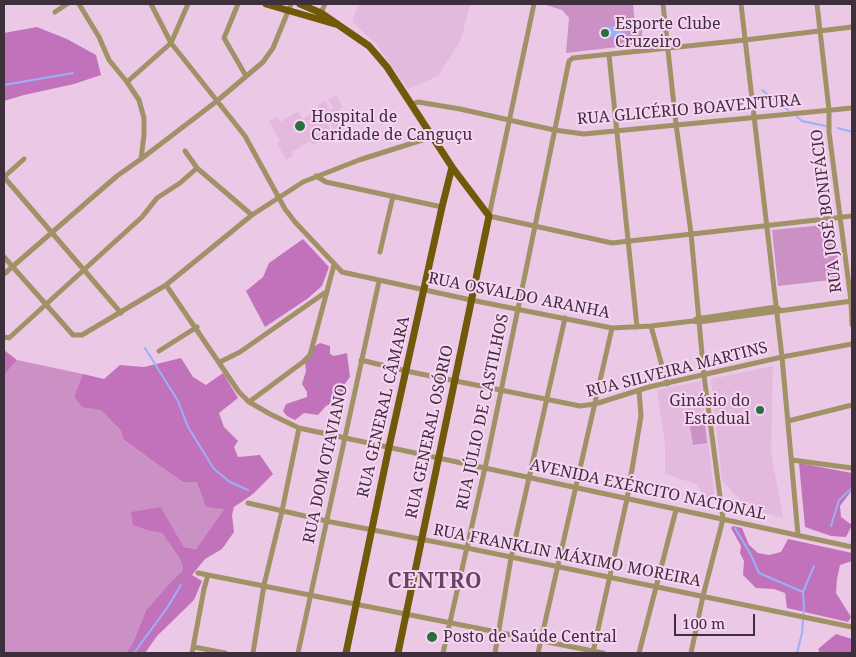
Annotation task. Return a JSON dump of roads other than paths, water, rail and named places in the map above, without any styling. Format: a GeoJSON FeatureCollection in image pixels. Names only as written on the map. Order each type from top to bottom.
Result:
{"type":"FeatureCollection","features":[{"type":"Feature","properties":{"kind":"main road"},"geometry":{"type":"LineString","coordinates":[[266,4],[289,7],[317,20],[340,25]]}},
{"type":"Feature","properties":{"kind":"main road"},"geometry":{"type":"LineString","coordinates":[[300,4],[321,13],[369,46],[387,68],[452,167],[489,216]]}},
{"type":"Feature","properties":{"kind":"main road","name":"RUA GENERAL CÂMARA"},"geometry":{"type":"LineString","coordinates":[[346,653],[371,529],[452,167]]}},
{"type":"Feature","properties":{"kind":"main road","name":"RUA GENERAL OSÓRIO"},"geometry":{"type":"LineString","coordinates":[[398,653],[489,216]]}},
{"type":"Feature","properties":{"kind":"street"},"geometry":{"type":"LineString","coordinates":[[55,12],[67,4]]}},
{"type":"Feature","properties":{"kind":"street"},"geometry":{"type":"LineString","coordinates":[[79,4],[99,37],[109,60],[139,100],[144,118],[141,159]]}},
{"type":"Feature","properties":{"kind":"street"},"geometry":{"type":"LineString","coordinates":[[151,4],[170,43],[245,136],[285,208],[295,222],[334,265],[310,355],[249,402],[239,392],[166,285]]}},
{"type":"Feature","properties":{"kind":"street"},"geometry":{"type":"LineString","coordinates":[[127,82],[170,43],[188,4]]}},
{"type":"Feature","properties":{"kind":"street"},"geometry":{"type":"LineString","coordinates":[[238,4],[224,38],[246,76]]}},
{"type":"Feature","properties":{"kind":"street"},"geometry":{"type":"LineString","coordinates":[[317,20],[325,4]]}},
{"type":"Feature","properties":{"kind":"street"},"geometry":{"type":"LineString","coordinates":[[534,4],[489,216],[612,243],[852,216]]}},
{"type":"Feature","properties":{"kind":"street"},"geometry":{"type":"LineString","coordinates":[[663,4],[676,124],[691,233],[697,320],[723,519],[691,653]]}},
{"type":"Feature","properties":{"kind":"street"},"geometry":{"type":"LineString","coordinates":[[741,4],[766,225],[778,310],[798,535]]}},
{"type":"Feature","properties":{"kind":"street","name":"RUA JOSÉ BONIFÁCIO"},"geometry":{"type":"LineString","coordinates":[[817,4],[829,110],[829,132],[852,301],[852,326]]}},
{"type":"Feature","properties":{"kind":"street"},"geometry":{"type":"LineString","coordinates":[[4,274],[117,176],[217,101],[263,62],[269,54],[289,7]]}},
{"type":"Feature","properties":{"kind":"street"},"geometry":{"type":"LineString","coordinates":[[637,327],[610,55],[852,27]]}},
{"type":"Feature","properties":{"kind":"street","name":"RUA JÚLIO DE CASTILHOS"},"geometry":{"type":"LineString","coordinates":[[443,653],[485,467],[569,61],[570,58],[610,55]]}},
{"type":"Feature","properties":{"kind":"street","name":"RUA GLICÉRIO BOAVENTURA"},"geometry":{"type":"LineString","coordinates":[[412,104],[418,102],[443,106],[554,130],[584,134],[852,108]]}},
{"type":"Feature","properties":{"kind":"street"},"geometry":{"type":"LineString","coordinates":[[4,257],[72,335],[82,335],[121,314],[166,285],[252,215],[279,196],[316,176],[432,137]]}},
{"type":"Feature","properties":{"kind":"street"},"geometry":{"type":"LineString","coordinates":[[185,152],[197,168],[252,215]]}},
{"type":"Feature","properties":{"kind":"street"},"geometry":{"type":"LineString","coordinates":[[24,159],[4,177],[121,314]]}},
{"type":"Feature","properties":{"kind":"street"},"geometry":{"type":"LineString","coordinates":[[4,337],[9,338],[47,305],[142,218],[157,198],[180,183],[197,168]]}},
{"type":"Feature","properties":{"kind":"street"},"geometry":{"type":"LineString","coordinates":[[316,176],[326,182],[442,207]]}},
{"type":"Feature","properties":{"kind":"street"},"geometry":{"type":"LineString","coordinates":[[380,252],[393,196]]}},
{"type":"Feature","properties":{"kind":"street","name":"RUA OSVALDO ARANHA"},"geometry":{"type":"LineString","coordinates":[[334,265],[342,272],[379,281],[612,328],[651,326],[852,301]]}},
{"type":"Feature","properties":{"kind":"street","name":"RUA DOM OTAVIANO"},"geometry":{"type":"LineString","coordinates":[[298,653],[379,281]]}},
{"type":"Feature","properties":{"kind":"street"},"geometry":{"type":"LineString","coordinates":[[220,362],[240,352],[326,292]]}},
{"type":"Feature","properties":{"kind":"street"},"geometry":{"type":"LineString","coordinates":[[495,653],[511,558],[564,318]]}},
{"type":"Feature","properties":{"kind":"street"},"geometry":{"type":"LineString","coordinates":[[651,326],[667,384]]}},
{"type":"Feature","properties":{"kind":"street"},"geometry":{"type":"LineString","coordinates":[[160,350],[196,327]]}},
{"type":"Feature","properties":{"kind":"street"},"geometry":{"type":"LineString","coordinates":[[538,653],[556,567],[612,328]]}},
{"type":"Feature","properties":{"kind":"street","name":"RUA SILVEIRA MARTINS"},"geometry":{"type":"LineString","coordinates":[[361,360],[406,371],[580,406],[595,404],[639,390],[782,357],[852,344]]}},
{"type":"Feature","properties":{"kind":"street"},"geometry":{"type":"LineString","coordinates":[[593,652],[627,498],[641,416],[639,390]]}},
{"type":"Feature","properties":{"kind":"street","name":"AVENIDA EXÉRCITO NACIONAL"},"geometry":{"type":"LineString","coordinates":[[249,402],[299,428],[852,547]]}},
{"type":"Feature","properties":{"kind":"street"},"geometry":{"type":"LineString","coordinates":[[788,421],[852,405]]}},
{"type":"Feature","properties":{"kind":"street"},"geometry":{"type":"LineString","coordinates":[[253,653],[264,585],[299,428]]}},
{"type":"Feature","properties":{"kind":"street"},"geometry":{"type":"LineString","coordinates":[[792,460],[852,468]]}},
{"type":"Feature","properties":{"kind":"street","name":"RUA FRANKLIN MÁXIMO MOREIRA"},"geometry":{"type":"LineString","coordinates":[[248,503],[326,521],[852,627]]}},
{"type":"Feature","properties":{"kind":"street"},"geometry":{"type":"LineString","coordinates":[[639,653],[676,510]]}},
{"type":"Feature","properties":{"kind":"street"},"geometry":{"type":"LineString","coordinates":[[198,573],[603,653]]}},
{"type":"Feature","properties":{"kind":"street"},"geometry":{"type":"LineString","coordinates":[[192,653],[208,575]]}},
{"type":"Feature","properties":{"kind":"street"},"geometry":{"type":"LineString","coordinates":[[194,647],[224,653]]}},
{"type":"Feature","properties":{"kind":"water"},"geometry":{"type":"Polygon","coordinates":[[[625,25],[626,35],[605,38],[604,27],[625,25]]]}},
{"type":"Feature","properties":{"kind":"waterway"},"geometry":{"type":"LineString","coordinates":[[4,85],[73,73]]}},
{"type":"Feature","properties":{"kind":"waterway"},"geometry":{"type":"LineString","coordinates":[[762,90],[788,110]]}},
{"type":"Feature","properties":{"kind":"waterway"},"geometry":{"type":"LineString","coordinates":[[797,117],[802,121],[826,126]]}},
{"type":"Feature","properties":{"kind":"waterway"},"geometry":{"type":"LineString","coordinates":[[838,128],[852,132]]}},
{"type":"Feature","properties":{"kind":"waterway"},"geometry":{"type":"LineString","coordinates":[[145,348],[178,401],[188,427],[214,469],[230,482],[248,490]]}},
{"type":"Feature","properties":{"kind":"waterway"},"geometry":{"type":"LineString","coordinates":[[831,526],[839,500],[852,488]]}},
{"type":"Feature","properties":{"kind":"waterway"},"geometry":{"type":"LineString","coordinates":[[735,528],[759,573],[803,592]]}},
{"type":"Feature","properties":{"kind":"waterway"},"geometry":{"type":"LineString","coordinates":[[797,653],[802,633],[803,592],[814,566]]}},
{"type":"Feature","properties":{"kind":"waterway"},"geometry":{"type":"LineString","coordinates":[[134,653],[167,608],[181,585]]}},
{"type":"Feature","properties":{"kind":"place","name":"Esporte Clube Cruzeiro"},"geometry":{"type":"Point","coordinates":[605,33]}},
{"type":"Feature","properties":{"kind":"place","name":"Hospital de Caridade de Canguçu"},"geometry":{"type":"Point","coordinates":[300,126]}},
{"type":"Feature","properties":{"kind":"place","name":"Ginásio do Estadual"},"geometry":{"type":"Point","coordinates":[760,410]}},
{"type":"Feature","properties":{"kind":"place","name":"Posto de Saúde Central"},"geometry":{"type":"Point","coordinates":[432,637]}},
{"type":"Feature","properties":{"kind":"district","name":"CENTRO"},"geometry":{"type":"Point","coordinates":[435,582]}}]}
